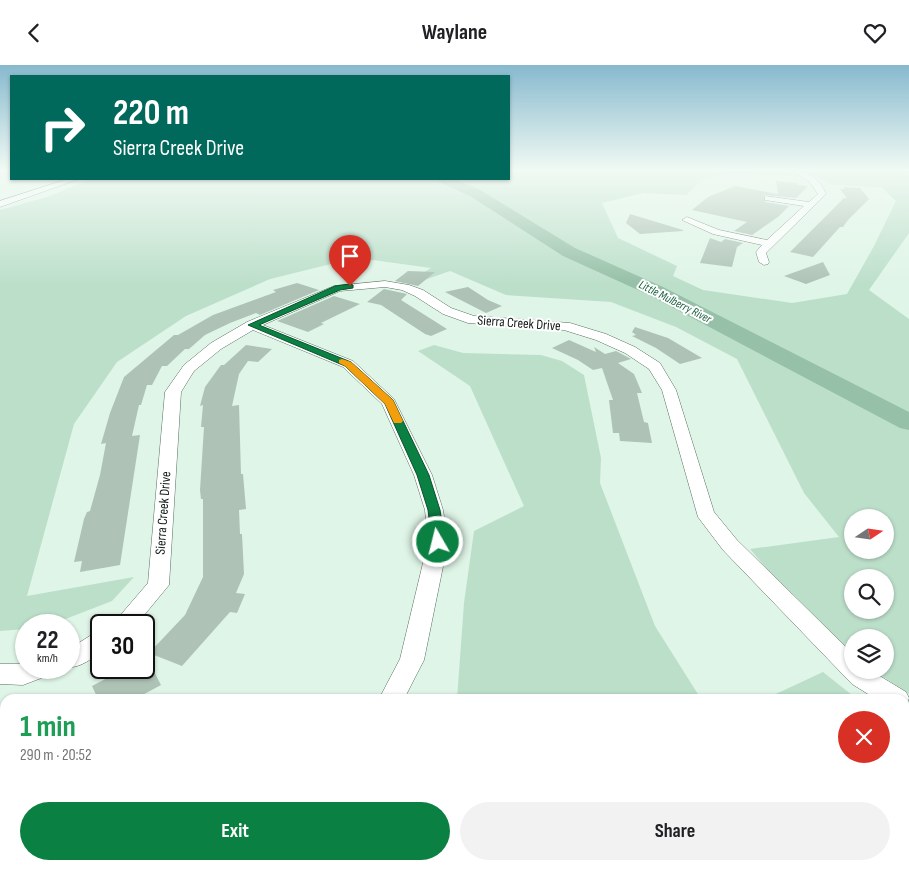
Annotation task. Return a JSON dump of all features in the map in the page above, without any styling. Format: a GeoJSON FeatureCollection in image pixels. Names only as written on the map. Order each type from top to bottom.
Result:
{"type":"FeatureCollection","features":[{"type":"Feature","properties":{"kind":"street"},"geometry":{"type":"LineString","coordinates":[[764,262],[761,252],[808,209]]}},
{"type":"Feature","properties":{"kind":"street"},"geometry":{"type":"LineString","coordinates":[[687,220],[716,232],[770,244]]}},
{"type":"Feature","properties":{"kind":"street","name":"Sierra Creek Drive"},"geometry":{"type":"LineString","coordinates":[[133,614],[158,585],[170,413],[173,393],[189,368],[216,346],[252,325],[338,288],[385,284],[405,287],[419,293],[447,311],[472,320],[565,326],[601,337],[630,350],[655,366],[669,389],[705,513],[730,545],[844,660]]}},
{"type":"Feature","properties":{"kind":"street"},"geometry":{"type":"LineString","coordinates":[[252,325],[348,364],[389,403],[423,475],[434,510],[438,542],[412,660],[394,694]]}},
{"type":"Feature","properties":{"kind":"street"},"geometry":{"type":"LineString","coordinates":[[0,674],[15,675]]}},
{"type":"Feature","properties":{"kind":"street","name":"Sierra Creek Drive"},"geometry":{"type":"LineString","coordinates":[[864,679],[889,694]]}},
{"type":"Feature","properties":{"kind":"green space"},"geometry":{"type":"Polygon","coordinates":[[[605,209],[618,238],[677,266],[673,276],[703,290],[792,303],[847,294],[892,209],[909,209],[909,233],[869,290],[909,319],[909,694],[886,679],[894,679],[894,629],[844,629],[844,648],[778,582],[750,549],[839,537],[804,493],[737,359],[676,327],[611,302],[506,295],[450,271],[413,284],[407,283],[431,268],[373,260],[339,262],[270,279],[186,316],[117,362],[74,424],[27,596],[134,577],[112,601],[78,614],[15,614],[15,630],[0,631],[0,210],[605,209]]]}},
{"type":"Feature","properties":{"kind":"green space"},"geometry":{"type":"Polygon","coordinates":[[[434,345],[463,353],[541,355],[562,361],[584,375],[601,458],[600,483],[655,626],[698,694],[457,694],[464,603],[474,531],[524,506],[470,386],[418,351],[434,345]]]}},
{"type":"Feature","properties":{"kind":"green space"},"geometry":{"type":"Polygon","coordinates":[[[823,672],[851,694],[776,694],[823,672]]]}},
{"type":"Feature","properties":{"kind":"building"},"geometry":{"type":"Polygon","coordinates":[[[786,209],[778,217],[752,235],[734,231],[747,222],[692,210],[786,209]]]}},
{"type":"Feature","properties":{"kind":"building"},"geometry":{"type":"Polygon","coordinates":[[[833,209],[859,209],[813,257],[790,252],[833,209]]]}},
{"type":"Feature","properties":{"kind":"building"},"geometry":{"type":"Polygon","coordinates":[[[630,214],[683,231],[640,234],[626,223],[630,214]]]}},
{"type":"Feature","properties":{"kind":"building"},"geometry":{"type":"Polygon","coordinates":[[[710,238],[721,242],[725,239],[743,243],[737,247],[732,267],[700,263],[710,238]]]}},
{"type":"Feature","properties":{"kind":"building"},"geometry":{"type":"Polygon","coordinates":[[[823,262],[830,275],[806,284],[784,276],[823,262]]]}},
{"type":"Feature","properties":{"kind":"building"},"geometry":{"type":"Polygon","coordinates":[[[408,271],[435,272],[418,286],[395,281],[408,271]]]}},
{"type":"Feature","properties":{"kind":"building"},"geometry":{"type":"Polygon","coordinates":[[[297,283],[319,290],[260,315],[256,313],[230,323],[205,335],[189,349],[185,349],[167,366],[162,366],[152,385],[147,385],[141,405],[139,405],[132,436],[140,435],[120,565],[80,572],[82,561],[74,562],[84,519],[87,512],[90,511],[100,475],[106,443],[101,444],[110,413],[124,377],[174,335],[178,335],[213,315],[276,292],[273,290],[297,283]]]}},
{"type":"Feature","properties":{"kind":"building"},"geometry":{"type":"Polygon","coordinates":[[[468,287],[488,300],[502,306],[486,313],[445,292],[468,287]]]}},
{"type":"Feature","properties":{"kind":"building"},"geometry":{"type":"Polygon","coordinates":[[[384,289],[407,294],[401,300],[447,329],[431,336],[425,334],[381,305],[367,302],[384,289]]]}},
{"type":"Feature","properties":{"kind":"building"},"geometry":{"type":"Polygon","coordinates":[[[334,296],[360,304],[321,323],[324,324],[308,332],[277,321],[334,296]]]}},
{"type":"Feature","properties":{"kind":"building"},"geometry":{"type":"Polygon","coordinates":[[[635,327],[668,338],[702,358],[680,364],[656,348],[632,336],[636,335],[632,332],[635,327]]]}},
{"type":"Feature","properties":{"kind":"building"},"geometry":{"type":"Polygon","coordinates":[[[569,340],[596,352],[594,347],[605,354],[616,351],[631,359],[618,363],[634,374],[642,393],[637,393],[644,422],[648,423],[652,443],[620,441],[619,433],[613,433],[609,400],[613,400],[602,368],[593,370],[578,360],[552,348],[569,340]]]}},
{"type":"Feature","properties":{"kind":"building"},"geometry":{"type":"Polygon","coordinates":[[[246,345],[272,349],[258,362],[248,361],[239,374],[232,406],[239,405],[241,474],[243,474],[246,509],[239,510],[244,574],[236,593],[245,594],[237,613],[230,612],[182,666],[155,655],[155,647],[185,615],[203,577],[203,499],[201,499],[200,490],[204,427],[201,427],[203,405],[200,406],[205,387],[221,365],[224,365],[246,345]]]}},
{"type":"Feature","properties":{"kind":"building"},"geometry":{"type":"Polygon","coordinates":[[[155,673],[161,685],[144,694],[96,694],[92,686],[105,679],[155,679],[155,673]]]}},
{"type":"Feature","properties":{"kind":"waterway","name":"Little Mulberry River"},"geometry":{"type":"LineString","coordinates":[[499,209],[569,252],[656,291],[909,422]]}},
{"type":"Feature","properties":{"kind":"slow traffic"},"geometry":{"type":"LineString","coordinates":[[342,362],[348,364],[389,403],[398,421]]}},
{"type":"Feature","properties":{"kind":"route"},"geometry":{"type":"LineString","coordinates":[[350,286],[338,288],[252,325],[348,364],[389,403],[423,475],[434,510],[438,542]]}}]}
